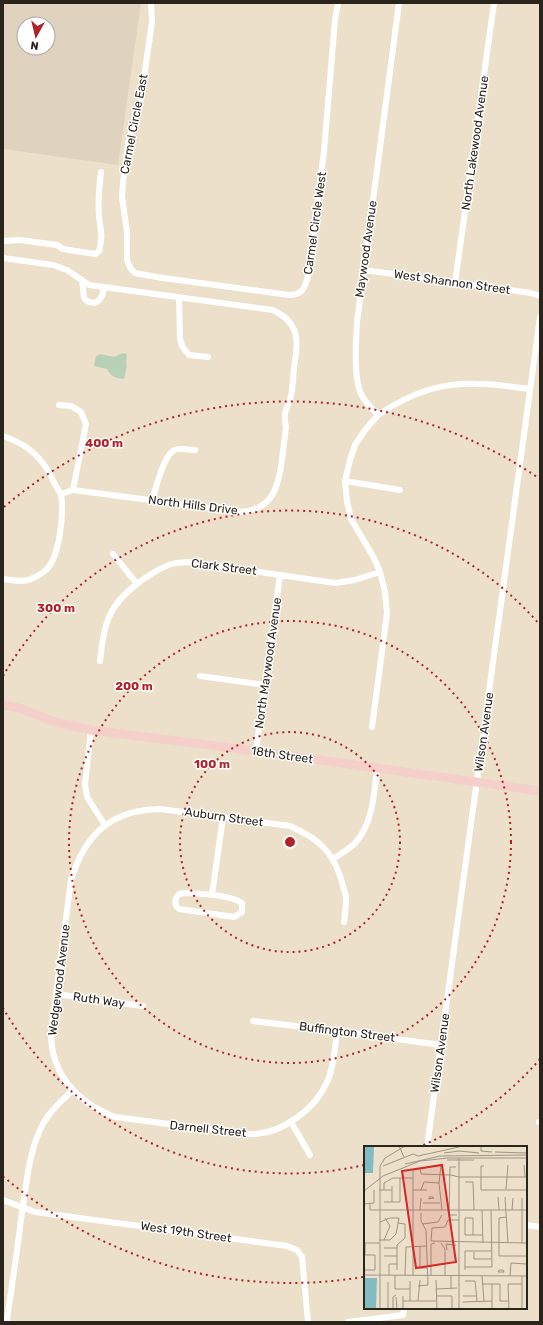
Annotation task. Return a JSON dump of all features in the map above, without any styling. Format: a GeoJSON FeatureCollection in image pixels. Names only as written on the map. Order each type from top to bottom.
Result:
{"type":"FeatureCollection","features":[{"type":"Feature","properties":{"kind":"main road","name":"18th Street"},"geometry":{"type":"LineString","coordinates":[[3,705],[19,708],[70,726],[91,730],[256,751],[540,791]]}},
{"type":"Feature","properties":{"kind":"street","name":"Carmel Circle East"},"geometry":{"type":"LineString","coordinates":[[130,269],[127,260],[127,232],[122,197],[123,182],[128,144],[141,99],[152,22],[151,3]]}},
{"type":"Feature","properties":{"kind":"street","name":"Carmel Circle West"},"geometry":{"type":"LineString","coordinates":[[130,269],[135,273],[163,278],[290,295],[296,295],[305,287],[324,156],[338,3]]}},
{"type":"Feature","properties":{"kind":"street","name":"Maywood Avenue"},"geometry":{"type":"LineString","coordinates":[[378,415],[362,396],[359,389],[357,372],[357,322],[400,3]]}},
{"type":"Feature","properties":{"kind":"street","name":"North Lakewood Avenue"},"geometry":{"type":"LineString","coordinates":[[455,283],[494,3]]}},
{"type":"Feature","properties":{"kind":"street"},"geometry":{"type":"LineString","coordinates":[[3,241],[20,240],[57,245],[63,249],[94,254],[99,251],[102,234],[99,217],[101,172]]}},
{"type":"Feature","properties":{"kind":"street","name":"North Hills Drive"},"geometry":{"type":"LineString","coordinates":[[3,258],[53,265],[66,270],[89,285],[265,308],[280,314],[288,321],[294,329],[297,339],[291,394],[284,414],[286,426],[278,485],[271,496],[259,507],[250,511],[241,512],[73,490],[61,494]]}},
{"type":"Feature","properties":{"kind":"street","name":"West Shannon Street"},"geometry":{"type":"LineString","coordinates":[[364,270],[531,293],[540,296]]}},
{"type":"Feature","properties":{"kind":"street"},"geometry":{"type":"LineString","coordinates":[[82,280],[84,296],[87,301],[92,303],[101,299],[104,287]]}},
{"type":"Feature","properties":{"kind":"street"},"geometry":{"type":"LineString","coordinates":[[178,297],[180,338],[182,346],[189,355],[208,357]]}},
{"type":"Feature","properties":{"kind":"street","name":"Wilson Avenue"},"geometry":{"type":"LineString","coordinates":[[427,1146],[540,317]]}},
{"type":"Feature","properties":{"kind":"street"},"geometry":{"type":"LineString","coordinates":[[372,727],[387,613],[385,592],[380,572],[374,558],[351,519],[347,501],[345,481],[355,445],[378,415],[413,394],[459,383],[498,384],[529,389]]}},
{"type":"Feature","properties":{"kind":"street"},"geometry":{"type":"LineString","coordinates":[[58,405],[70,406],[81,412],[86,424],[73,490]]}},
{"type":"Feature","properties":{"kind":"street"},"geometry":{"type":"LineString","coordinates":[[3,436],[14,440],[38,457],[47,469],[61,494],[62,502],[56,550],[51,563],[46,570],[30,580],[23,581],[3,579]]}},
{"type":"Feature","properties":{"kind":"street"},"geometry":{"type":"LineString","coordinates":[[152,500],[167,457],[173,450],[195,450]]}},
{"type":"Feature","properties":{"kind":"street"},"geometry":{"type":"LineString","coordinates":[[345,481],[400,490]]}},
{"type":"Feature","properties":{"kind":"street"},"geometry":{"type":"LineString","coordinates":[[113,554],[137,584]]}},
{"type":"Feature","properties":{"kind":"street","name":"Clark Street"},"geometry":{"type":"LineString","coordinates":[[100,661],[102,638],[112,610],[122,596],[151,574],[169,564],[190,562],[335,583],[355,580],[380,572]]}},
{"type":"Feature","properties":{"kind":"street","name":"North Maywood Avenue"},"geometry":{"type":"LineString","coordinates":[[256,751],[280,575]]}},
{"type":"Feature","properties":{"kind":"street"},"geometry":{"type":"LineString","coordinates":[[200,676],[265,685]]}},
{"type":"Feature","properties":{"kind":"street"},"geometry":{"type":"LineString","coordinates":[[91,730],[85,784],[87,797],[105,825]]}},
{"type":"Feature","properties":{"kind":"street"},"geometry":{"type":"LineString","coordinates":[[344,922],[346,896],[333,859],[355,843],[364,830],[371,811],[377,769]]}},
{"type":"Feature","properties":{"kind":"street","name":"Auburn Street"},"geometry":{"type":"LineString","coordinates":[[105,825],[118,817],[132,812],[146,809],[160,809],[290,826],[307,834],[322,846],[333,859]]}},
{"type":"Feature","properties":{"kind":"street"},"geometry":{"type":"LineString","coordinates":[[212,895],[223,817]]}},
{"type":"Feature","properties":{"kind":"street","name":"Wedgewood Avenue"},"geometry":{"type":"LineString","coordinates":[[73,1090],[59,1070],[52,1049],[51,1033],[71,880],[77,863],[85,849],[93,837],[105,825]]}},
{"type":"Feature","properties":{"kind":"street"},"geometry":{"type":"LineString","coordinates":[[179,894],[212,895],[237,900],[242,903],[242,912],[234,917],[179,909],[175,905],[176,897],[179,894]]}},
{"type":"Feature","properties":{"kind":"street","name":"Ruth Way"},"geometry":{"type":"LineString","coordinates":[[56,994],[143,1006]]}},
{"type":"Feature","properties":{"kind":"street","name":"Buffington Street"},"geometry":{"type":"LineString","coordinates":[[253,1021],[441,1045]]}},
{"type":"Feature","properties":{"kind":"street","name":"Darnell Street"},"geometry":{"type":"LineString","coordinates":[[73,1090],[85,1101],[100,1111],[115,1117],[238,1133],[257,1134],[274,1130],[292,1122],[309,1107],[322,1092],[328,1081],[337,1031]]}},
{"type":"Feature","properties":{"kind":"street"},"geometry":{"type":"LineString","coordinates":[[8,1322],[7,1319],[30,1162],[36,1139],[43,1124],[56,1106],[73,1090]]}},
{"type":"Feature","properties":{"kind":"street"},"geometry":{"type":"LineString","coordinates":[[292,1122],[310,1155]]}},
{"type":"Feature","properties":{"kind":"street","name":"West 19th Street"},"geometry":{"type":"LineString","coordinates":[[3,1200],[35,1212],[287,1246],[297,1250],[302,1257],[308,1322]]}},
{"type":"Feature","properties":{"kind":"street"},"geometry":{"type":"LineString","coordinates":[[527,1225],[540,1227]]}},
{"type":"Feature","properties":{"kind":"street"},"geometry":{"type":"LineString","coordinates":[[348,1322],[402,1315],[404,1309]]}},
{"type":"Feature","properties":{"kind":"shaded area"},"geometry":{"type":"Polygon","coordinates":[[[3,3],[141,3],[118,165],[3,149],[3,3]]]}},
{"type":"Feature","properties":{"kind":"green space"},"geometry":{"type":"Polygon","coordinates":[[[123,353],[127,354],[127,365],[124,379],[114,377],[107,369],[94,366],[96,356],[100,354],[114,357],[123,353]]]}}]}
